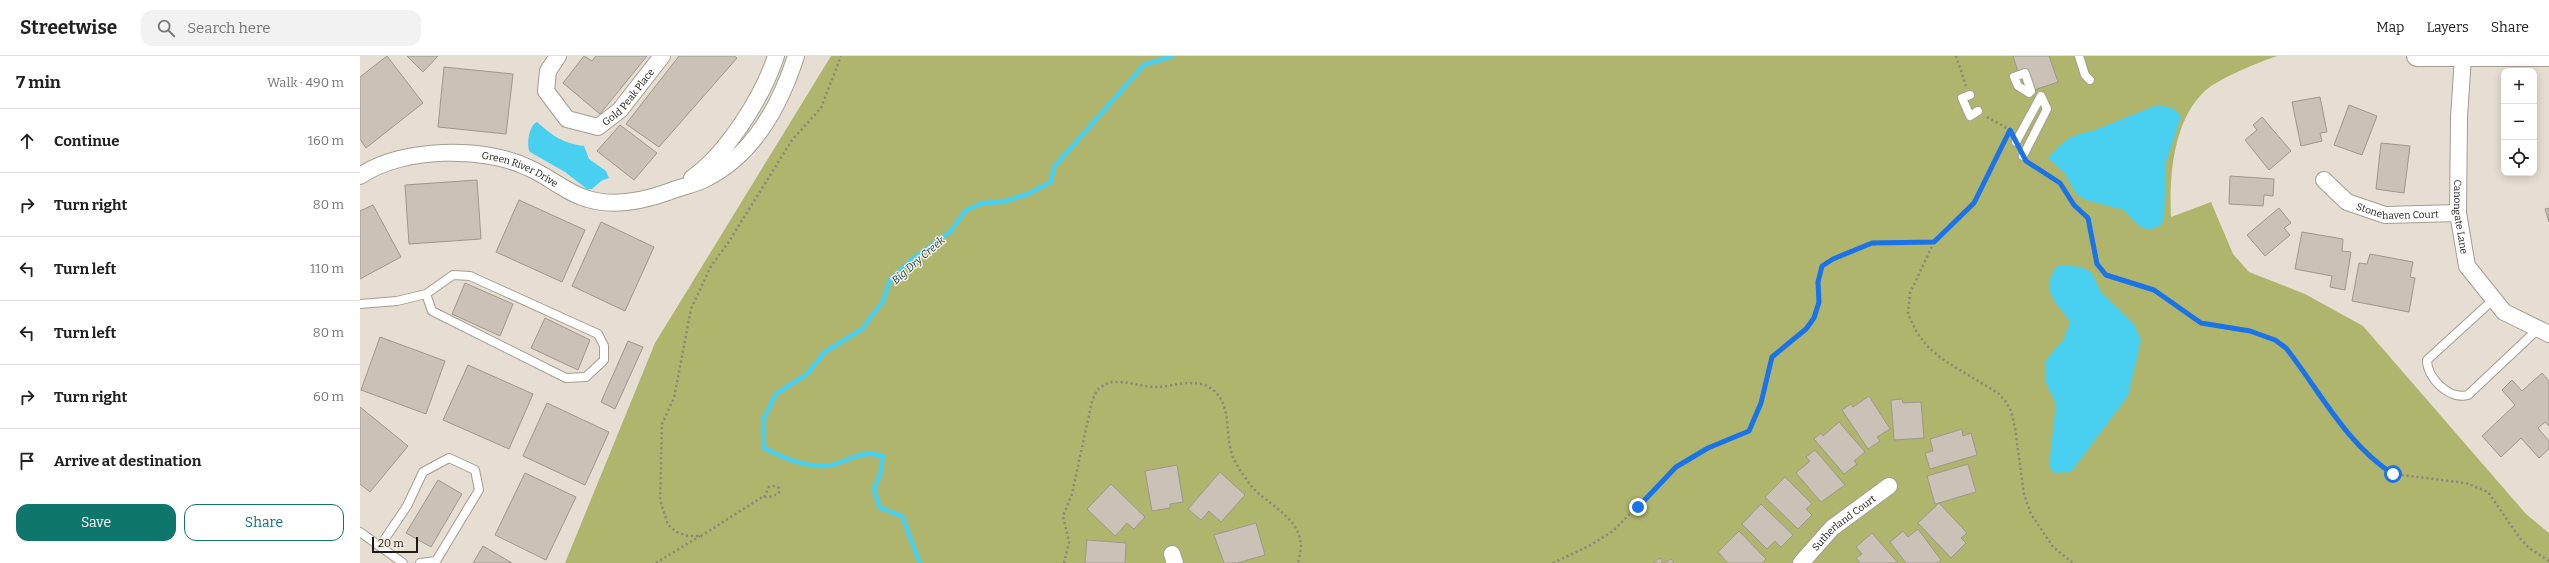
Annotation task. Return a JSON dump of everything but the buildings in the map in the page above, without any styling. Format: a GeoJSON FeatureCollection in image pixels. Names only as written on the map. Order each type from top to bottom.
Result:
{"type":"FeatureCollection","features":[{"type":"Feature","properties":{"kind":"street","name":"Gold Peak Place"},"geometry":{"type":"LineString","coordinates":[[558,56],[548,71],[546,91],[567,119],[598,128],[620,110],[662,56]]}},
{"type":"Feature","properties":{"kind":"street","name":"Green River Drive"},"geometry":{"type":"LineString","coordinates":[[678,188],[700,173],[747,115],[763,91],[776,56]]}},
{"type":"Feature","properties":{"kind":"street","name":"Green River Drive"},"geometry":{"type":"LineString","coordinates":[[360,176],[396,160],[432,153],[447,152],[512,161],[529,167],[573,194],[606,202],[639,200],[692,185],[723,169],[747,147],[756,138],[783,92],[796,56]]}},
{"type":"Feature","properties":{"kind":"street"},"geometry":{"type":"LineString","coordinates":[[2417,56],[2549,56]]}},
{"type":"Feature","properties":{"kind":"street","name":"Canongate Lane"},"geometry":{"type":"LineString","coordinates":[[2463,57],[2459,117],[2458,214],[2467,266],[2504,312],[2544,332]]}},
{"type":"Feature","properties":{"kind":"street","name":"Stonehaven Court"},"geometry":{"type":"LineString","coordinates":[[2324,180],[2347,202],[2385,215],[2458,214]]}},
{"type":"Feature","properties":{"kind":"street","name":"Sutherland Court"},"geometry":{"type":"LineString","coordinates":[[1801,563],[1832,528],[1889,486]]}},
{"type":"Feature","properties":{"kind":"lane"},"geometry":{"type":"LineString","coordinates":[[2079,56],[2085,76],[2090,80]]}},
{"type":"Feature","properties":{"kind":"lane"},"geometry":{"type":"LineString","coordinates":[[1970,95],[1962,98],[1970,116],[1978,111]]}},
{"type":"Feature","properties":{"kind":"lane"},"geometry":{"type":"LineString","coordinates":[[2016,142],[2041,96],[2047,109],[2023,156]]}},
{"type":"Feature","properties":{"kind":"lane"},"geometry":{"type":"LineString","coordinates":[[360,304],[397,301],[426,294],[454,275],[470,276],[598,334],[604,346],[604,360],[586,377],[566,378],[432,311],[426,294]]}},
{"type":"Feature","properties":{"kind":"lane"},"geometry":{"type":"LineString","coordinates":[[2494,299],[2427,360],[2427,369],[2447,393],[2459,398],[2468,395],[2544,332]]}},
{"type":"Feature","properties":{"kind":"lane"},"geometry":{"type":"LineString","coordinates":[[380,546],[407,506],[423,472],[449,458],[475,470],[479,490],[436,561],[420,563]]}},
{"type":"Feature","properties":{"kind":"lane"},"geometry":{"type":"LineString","coordinates":[[360,532],[402,563]]}},
{"type":"Feature","properties":{"kind":"path"},"geometry":{"type":"LineString","coordinates":[[701,536],[688,536],[668,525],[663,515],[659,485],[663,458],[662,424],[674,398],[691,309],[711,266],[728,243],[763,183],[801,127],[821,108],[841,56]]}},
{"type":"Feature","properties":{"kind":"path"},"geometry":{"type":"LineString","coordinates":[[2016,142],[2010,130],[1974,203],[1934,242],[1910,293],[1907,306],[1910,320],[1917,334],[1929,348],[1945,361],[1998,393],[2006,402],[2011,411],[2015,428],[2024,494],[2031,514],[2053,547],[2073,563]]}},
{"type":"Feature","properties":{"kind":"path"},"geometry":{"type":"LineString","coordinates":[[2023,156],[2026,161],[2060,183],[2074,205],[2088,218],[2097,264],[2106,275],[2154,290],[2201,323],[2250,331],[2275,340],[2286,348],[2348,433],[2383,467],[2393,474],[2466,483],[2488,492],[2519,537],[2529,548],[2549,561]]}},
{"type":"Feature","properties":{"kind":"path"},"geometry":{"type":"LineString","coordinates":[[1553,563],[1589,546],[1613,531],[1676,467],[1708,448],[1749,431],[1761,403],[1772,357],[1806,329],[1814,318],[1819,302],[1818,282],[1822,266],[1833,259],[1872,243],[1934,242]]}},
{"type":"Feature","properties":{"kind":"path"},"geometry":{"type":"LineString","coordinates":[[1064,563],[1068,542],[1063,516],[1072,494],[1092,401],[1097,390],[1114,382],[1158,387],[1199,384],[1207,386],[1216,394],[1223,403],[1228,422],[1230,451],[1237,465],[1253,488],[1293,524],[1300,538],[1301,552],[1298,563]]}},
{"type":"Feature","properties":{"kind":"path"},"geometry":{"type":"LineString","coordinates":[[656,563],[764,497],[774,496],[779,493],[779,488],[774,486],[769,487],[764,497]]}},
{"type":"Feature","properties":{"kind":"green space"},"geometry":{"type":"Polygon","coordinates":[[[831,56],[2277,56],[2250,66],[2220,80],[2206,90],[2195,102],[2186,116],[2175,149],[2171,184],[2171,217],[2211,202],[2233,254],[2249,272],[2305,294],[2363,326],[2526,514],[2549,533],[2549,563],[565,563],[655,343],[831,56]]]}},
{"type":"Feature","properties":{"kind":"water"},"geometry":{"type":"Polygon","coordinates":[[[2155,106],[2173,109],[2179,113],[2181,117],[2166,162],[2164,219],[2160,226],[2148,230],[2138,225],[2124,210],[2086,200],[2076,194],[2065,174],[2048,158],[2057,148],[2072,137],[2090,132],[2155,106]]]}},
{"type":"Feature","properties":{"kind":"water"},"geometry":{"type":"Polygon","coordinates":[[[537,122],[549,132],[564,141],[584,146],[589,159],[606,171],[609,178],[601,181],[592,189],[587,189],[565,172],[530,152],[528,145],[530,131],[537,122]]]}},
{"type":"Feature","properties":{"kind":"water"},"geometry":{"type":"Polygon","coordinates":[[[2058,265],[2082,267],[2092,273],[2101,292],[2134,324],[2141,340],[2128,396],[2071,472],[2054,473],[2049,466],[2056,404],[2045,381],[2046,360],[2064,339],[2070,321],[2055,301],[2049,288],[2052,273],[2058,265]]]}},
{"type":"Feature","properties":{"kind":"waterway","name":"Big Dry Creek"},"geometry":{"type":"LineString","coordinates":[[920,563],[902,516],[880,508],[874,489],[880,475],[883,456],[865,454],[838,463],[823,466],[800,463],[764,448],[763,420],[776,394],[807,374],[825,352],[862,329],[883,301],[890,280],[914,258],[951,231],[965,211],[982,203],[1002,202],[1028,194],[1051,182],[1054,167],[1144,65],[1172,56]]}},
{"type":"Feature","properties":{"kind":"route"},"geometry":{"type":"LineString","coordinates":[[1638,507],[1659,482],[1676,467],[1708,448],[1749,431],[1761,403],[1767,383],[1767,368],[1772,357],[1787,343],[1806,329],[1814,318],[1819,302],[1818,274],[1822,266],[1846,252],[1872,243],[1934,242],[1974,203],[2010,130],[2026,161],[2060,183],[2074,205],[2088,218],[2094,253],[2101,271],[2113,278],[2154,290],[2192,319],[2201,323],[2250,331],[2275,340],[2286,348],[2348,433],[2383,467],[2393,474]]}}]}
